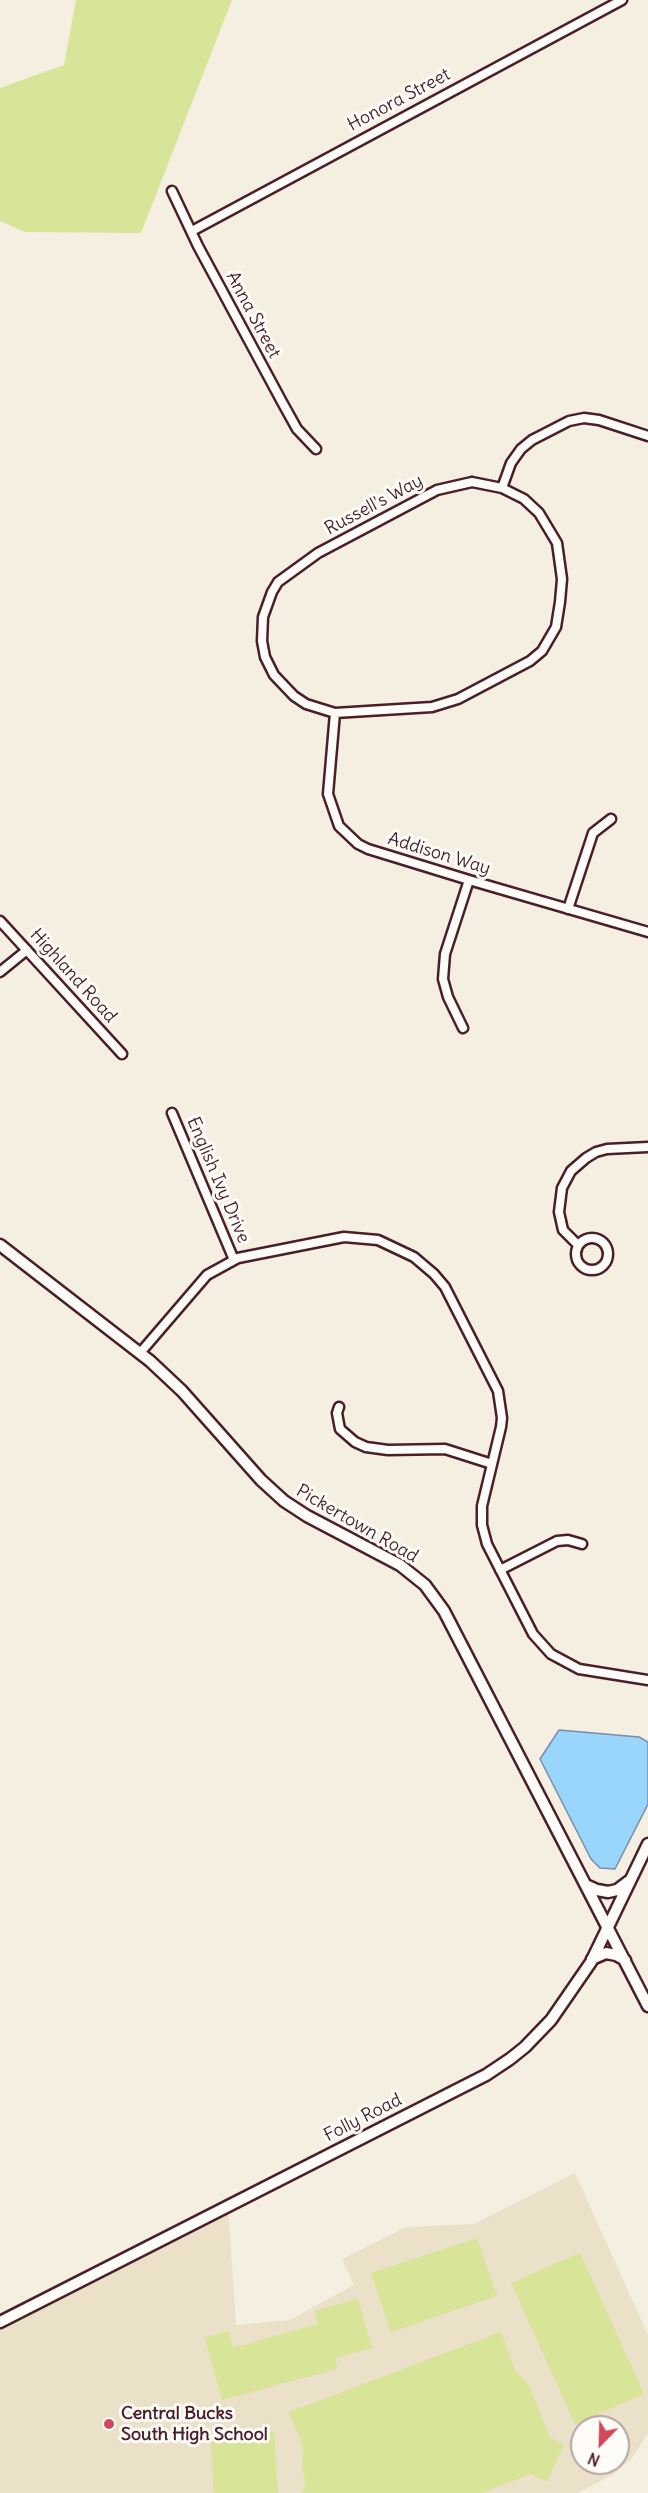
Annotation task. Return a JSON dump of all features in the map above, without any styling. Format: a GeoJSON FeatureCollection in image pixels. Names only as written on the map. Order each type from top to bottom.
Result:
{"type":"FeatureCollection","features":[{"type":"Feature","properties":{"kind":"street","name":"Honora Street"},"geometry":{"type":"LineString","coordinates":[[192,231],[622,0]]}},
{"type":"Feature","properties":{"kind":"street","name":"Anna Street"},"geometry":{"type":"LineString","coordinates":[[172,191],[297,429],[316,449]]}},
{"type":"Feature","properties":{"kind":"street"},"geometry":{"type":"LineString","coordinates":[[502,488],[512,463],[521,449],[532,440],[569,421],[584,418],[599,420],[648,436]]}},
{"type":"Feature","properties":{"kind":"street","name":"Russell's Way"},"geometry":{"type":"LineString","coordinates":[[472,482],[502,488],[533,507],[547,523],[557,543],[562,579],[560,602],[555,627],[542,651],[530,661],[445,704],[420,709],[335,713],[306,704],[280,682],[269,665],[262,641],[263,616],[278,582],[286,574],[318,553],[438,490],[472,482]]}},
{"type":"Feature","properties":{"kind":"street","name":"Addison Way"},"geometry":{"type":"LineString","coordinates":[[335,713],[328,794],[339,826],[348,836],[368,849],[648,932]]}},
{"type":"Feature","properties":{"kind":"street"},"geometry":{"type":"LineString","coordinates":[[568,909],[592,833],[611,819]]}},
{"type":"Feature","properties":{"kind":"street"},"geometry":{"type":"LineString","coordinates":[[463,1028],[448,997],[443,979],[445,954],[468,880]]}},
{"type":"Feature","properties":{"kind":"street","name":"Highland Road"},"geometry":{"type":"LineString","coordinates":[[0,921],[122,1054]]}},
{"type":"Feature","properties":{"kind":"street"},"geometry":{"type":"LineString","coordinates":[[0,972],[27,951]]}},
{"type":"Feature","properties":{"kind":"street","name":"English Ivy Drive"},"geometry":{"type":"LineString","coordinates":[[172,1113],[234,1260]]}},
{"type":"Feature","properties":{"kind":"street"},"geometry":{"type":"LineString","coordinates":[[578,1245],[564,1230],[559,1212],[562,1188],[571,1171],[596,1152],[608,1149],[648,1147]]}},
{"type":"Feature","properties":{"kind":"street"},"geometry":{"type":"LineString","coordinates":[[140,1353],[207,1275],[234,1260],[344,1237],[378,1240],[399,1248],[426,1267],[444,1287],[498,1391],[502,1418],[481,1516],[487,1544],[533,1635],[561,1661],[579,1670],[648,1680]]}},
{"type":"Feature","properties":{"kind":"street","name":"Pickertown Road"},"geometry":{"type":"LineString","coordinates":[[0,1245],[140,1353],[182,1391],[261,1480],[284,1502],[400,1565],[413,1574],[436,1597],[648,2006]]}},
{"type":"Feature","properties":{"kind":"street"},"geometry":{"type":"LineString","coordinates":[[339,1407],[337,1413],[340,1429],[355,1442],[366,1447],[388,1450],[445,1449],[492,1464]]}},
{"type":"Feature","properties":{"kind":"street"},"geometry":{"type":"LineString","coordinates":[[500,1570],[557,1541],[568,1540],[582,1544]]}},
{"type":"Feature","properties":{"kind":"street","name":"Folly Road"},"geometry":{"type":"LineString","coordinates":[[0,2322],[486,2075],[525,2047],[551,2020],[592,1959],[648,1844]]}},
{"type":"Feature","properties":{"kind":"street"},"geometry":{"type":"LineString","coordinates":[[586,1885],[608,1892],[624,1886],[631,1880]]}},
{"type":"Feature","properties":{"kind":"street"},"geometry":{"type":"LineString","coordinates":[[592,1959],[606,1953],[625,1960]]}},
{"type":"Feature","properties":{"kind":"shaded area"},"geometry":{"type":"Polygon","coordinates":[[[575,2173],[648,2335],[648,2433],[632,2458],[630,2460],[630,2415],[570,2415],[570,2475],[612,2475],[577,2493],[0,2493],[0,2322],[228,2206],[236,2325],[290,2320],[354,2285],[342,2259],[406,2227],[474,2224],[575,2173]]]}},
{"type":"Feature","properties":{"kind":"green space"},"geometry":{"type":"Polygon","coordinates":[[[76,0],[232,0],[141,233],[25,232],[0,221],[0,88],[64,65],[76,0]]]}},
{"type":"Feature","properties":{"kind":"green space"},"geometry":{"type":"Polygon","coordinates":[[[477,2238],[497,2296],[391,2332],[371,2273],[477,2238]]]}},
{"type":"Feature","properties":{"kind":"green space"},"geometry":{"type":"Polygon","coordinates":[[[580,2253],[644,2394],[596,2415],[571,2415],[511,2283],[580,2253]]]}},
{"type":"Feature","properties":{"kind":"green space"},"geometry":{"type":"Polygon","coordinates":[[[358,2299],[372,2348],[335,2358],[337,2369],[222,2400],[205,2338],[228,2331],[233,2348],[318,2324],[315,2311],[358,2299]]]}},
{"type":"Feature","properties":{"kind":"green space"},"geometry":{"type":"Polygon","coordinates":[[[501,2332],[514,2368],[529,2385],[550,2438],[564,2444],[547,2482],[531,2474],[481,2493],[302,2493],[306,2483],[302,2467],[303,2447],[289,2412],[501,2332]]]}},
{"type":"Feature","properties":{"kind":"green space"},"geometry":{"type":"Polygon","coordinates":[[[274,2432],[278,2493],[214,2493],[210,2436],[274,2432]]]}},
{"type":"Feature","properties":{"kind":"water"},"geometry":{"type":"Polygon","coordinates":[[[559,1730],[639,1737],[648,1742],[648,1804],[615,1869],[600,1868],[591,1859],[540,1759],[559,1730]]]}},
{"type":"Feature","properties":{"kind":"place","name":"Central Bucks South High School"},"geometry":{"type":"Point","coordinates":[109,2424]}}]}
